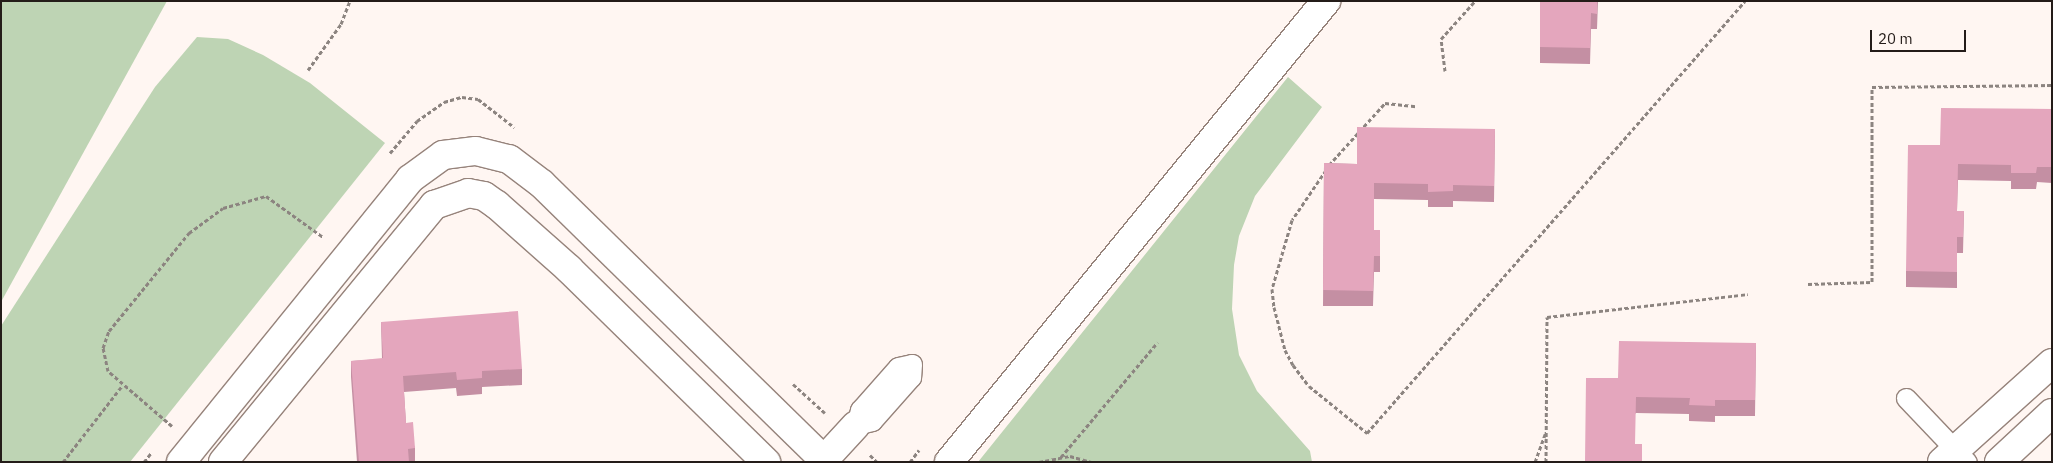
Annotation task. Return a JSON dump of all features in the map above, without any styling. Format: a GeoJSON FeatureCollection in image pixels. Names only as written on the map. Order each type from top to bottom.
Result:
{"type":"FeatureCollection","features":[{"type":"Feature","properties":{"kind":"street"},"geometry":{"type":"LineString","coordinates":[[949,462],[1326,1]]}},
{"type":"Feature","properties":{"kind":"street"},"geometry":{"type":"LineString","coordinates":[[181,462],[410,180],[442,155],[476,151],[509,159],[542,184],[824,461],[852,430]]}},
{"type":"Feature","properties":{"kind":"street"},"geometry":{"type":"LineString","coordinates":[[223,462],[434,204],[468,193],[484,196],[498,205],[569,269],[766,462]]}},
{"type":"Feature","properties":{"kind":"street"},"geometry":{"type":"LineString","coordinates":[[1955,458],[2052,363]]}},
{"type":"Feature","properties":{"kind":"street"},"geometry":{"type":"LineString","coordinates":[[1998,462],[2052,413]]}},
{"type":"Feature","properties":{"kind":"lane"},"geometry":{"type":"LineString","coordinates":[[1906,398],[1955,458]]}},
{"type":"Feature","properties":{"kind":"path"},"geometry":{"type":"LineString","coordinates":[[308,70],[341,24],[350,1]]}},
{"type":"Feature","properties":{"kind":"path"},"geometry":{"type":"LineString","coordinates":[[1446,71],[1442,39],[1475,1]]}},
{"type":"Feature","properties":{"kind":"path"},"geometry":{"type":"LineString","coordinates":[[1416,106],[1385,104],[1330,164],[1292,220],[1272,288],[1285,350],[1292,364],[1309,386],[1367,433],[1745,1]]}},
{"type":"Feature","properties":{"kind":"path"},"geometry":{"type":"LineString","coordinates":[[1808,284],[1872,282],[1872,87],[2052,85]]}},
{"type":"Feature","properties":{"kind":"path"},"geometry":{"type":"LineString","coordinates":[[386,160],[417,121],[444,102],[462,97],[478,99],[522,134]]}},
{"type":"Feature","properties":{"kind":"path"},"geometry":{"type":"LineString","coordinates":[[172,426],[122,386],[108,371],[104,362],[103,348],[108,331],[205,218],[245,199],[266,196],[323,237]]}},
{"type":"Feature","properties":{"kind":"path"},"geometry":{"type":"LineString","coordinates":[[317,245],[330,230]]}},
{"type":"Feature","properties":{"kind":"path"},"geometry":{"type":"LineString","coordinates":[[1546,462],[1548,318],[1748,294]]}},
{"type":"Feature","properties":{"kind":"path"},"geometry":{"type":"LineString","coordinates":[[1061,457],[1158,342]]}},
{"type":"Feature","properties":{"kind":"path"},"geometry":{"type":"LineString","coordinates":[[790,381],[852,430],[877,462]]}},
{"type":"Feature","properties":{"kind":"path"},"geometry":{"type":"LineString","coordinates":[[62,462],[122,386]]}},
{"type":"Feature","properties":{"kind":"path"},"geometry":{"type":"LineString","coordinates":[[167,433],[178,418]]}},
{"type":"Feature","properties":{"kind":"path"},"geometry":{"type":"LineString","coordinates":[[1535,462],[1546,431]]}},
{"type":"Feature","properties":{"kind":"path"},"geometry":{"type":"LineString","coordinates":[[144,462],[155,448]]}},
{"type":"Feature","properties":{"kind":"path"},"geometry":{"type":"LineString","coordinates":[[1039,462],[1061,457],[1091,462]]}},
{"type":"Feature","properties":{"kind":"green space"},"geometry":{"type":"Polygon","coordinates":[[[1,1],[167,1],[1,302],[1,1]]]}},
{"type":"Feature","properties":{"kind":"green space"},"geometry":{"type":"Polygon","coordinates":[[[197,37],[228,39],[263,55],[310,83],[385,143],[130,462],[1,462],[1,326],[155,87],[197,37]]]}},
{"type":"Feature","properties":{"kind":"green space"},"geometry":{"type":"Polygon","coordinates":[[[1288,77],[1322,107],[1255,196],[1239,236],[1234,265],[1232,309],[1239,355],[1257,391],[1310,451],[1312,462],[978,462],[1288,77]]]}},
{"type":"Feature","properties":{"kind":"building"},"geometry":{"type":"Polygon","coordinates":[[[1540,1],[1597,1],[1597,14],[1591,13],[1590,48],[1540,47],[1540,1]]]}},
{"type":"Feature","properties":{"kind":"building"},"geometry":{"type":"Polygon","coordinates":[[[1941,108],[2052,109],[2052,167],[2037,167],[2036,173],[2011,173],[2011,165],[1958,164],[1957,211],[1964,211],[1963,237],[1957,237],[1957,272],[1906,271],[1908,145],[1940,145],[1941,108]]]}},
{"type":"Feature","properties":{"kind":"building"},"geometry":{"type":"Polygon","coordinates":[[[1357,127],[1495,129],[1494,186],[1453,185],[1453,191],[1428,192],[1428,184],[1374,183],[1374,230],[1380,230],[1380,256],[1374,256],[1373,291],[1323,290],[1324,163],[1357,164],[1357,127]]]}},
{"type":"Feature","properties":{"kind":"building"},"geometry":{"type":"Polygon","coordinates":[[[518,311],[522,369],[482,371],[482,378],[457,380],[456,372],[403,376],[406,423],[413,422],[415,448],[408,449],[409,462],[359,462],[351,361],[383,358],[381,322],[518,311]]]}},
{"type":"Feature","properties":{"kind":"building"},"geometry":{"type":"Polygon","coordinates":[[[1619,341],[1756,343],[1755,400],[1715,400],[1715,406],[1689,405],[1690,398],[1636,397],[1635,444],[1642,444],[1642,462],[1585,462],[1586,378],[1618,378],[1619,341]]]}}]}
